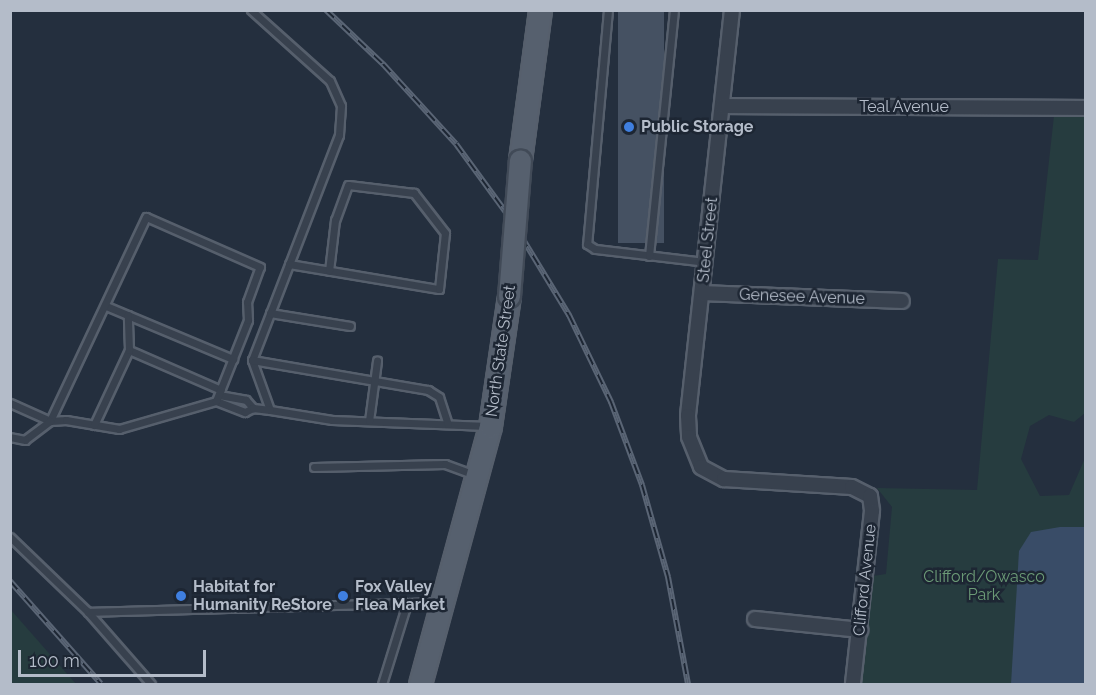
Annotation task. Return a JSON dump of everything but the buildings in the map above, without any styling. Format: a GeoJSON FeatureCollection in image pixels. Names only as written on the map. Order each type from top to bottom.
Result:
{"type":"FeatureCollection","features":[{"type":"Feature","properties":{"kind":"main road","name":"North State Street"},"geometry":{"type":"LineString","coordinates":[[420,684],[490,426],[509,296],[520,160],[540,10]]}},
{"type":"Feature","properties":{"kind":"street","name":"Steel Street"},"geometry":{"type":"LineString","coordinates":[[732,10],[688,416],[693,454],[700,467],[724,479],[852,487]]}},
{"type":"Feature","properties":{"kind":"street","name":"Teal Avenue"},"geometry":{"type":"LineString","coordinates":[[723,106],[1086,108]]}},
{"type":"Feature","properties":{"kind":"street","name":"Genesee Avenue"},"geometry":{"type":"LineString","coordinates":[[702,293],[902,302]]}},
{"type":"Feature","properties":{"kind":"street","name":"Clifford Avenue"},"geometry":{"type":"LineString","coordinates":[[852,487],[870,496],[872,504],[853,684]]}},
{"type":"Feature","properties":{"kind":"street"},"geometry":{"type":"LineString","coordinates":[[755,619],[860,630]]}},
{"type":"Feature","properties":{"kind":"lane"},"geometry":{"type":"LineString","coordinates":[[251,10],[330,81],[341,106],[339,135],[252,360],[270,410]]}},
{"type":"Feature","properties":{"kind":"lane"},"geometry":{"type":"LineString","coordinates":[[608,10],[587,244],[595,249],[705,261]]}},
{"type":"Feature","properties":{"kind":"lane"},"geometry":{"type":"LineString","coordinates":[[650,256],[674,10]]}},
{"type":"Feature","properties":{"kind":"lane"},"geometry":{"type":"LineString","coordinates":[[289,264],[329,271],[439,289],[445,233],[414,193],[348,185],[335,220],[329,271]]}},
{"type":"Feature","properties":{"kind":"lane"},"geometry":{"type":"LineString","coordinates":[[10,437],[25,440],[50,421],[146,217],[260,267],[250,296],[248,320],[218,395]]}},
{"type":"Feature","properties":{"kind":"lane"},"geometry":{"type":"LineString","coordinates":[[106,306],[233,359]]}},
{"type":"Feature","properties":{"kind":"lane"},"geometry":{"type":"LineString","coordinates":[[270,313],[350,326]]}},
{"type":"Feature","properties":{"kind":"lane"},"geometry":{"type":"LineString","coordinates":[[94,425],[129,350],[128,315]]}},
{"type":"Feature","properties":{"kind":"lane"},"geometry":{"type":"LineString","coordinates":[[129,350],[218,395],[245,412],[252,408],[303,417],[490,426]]}},
{"type":"Feature","properties":{"kind":"lane"},"geometry":{"type":"LineString","coordinates":[[252,360],[428,390],[439,397],[448,424]]}},
{"type":"Feature","properties":{"kind":"lane"},"geometry":{"type":"LineString","coordinates":[[369,421],[377,361]]}},
{"type":"Feature","properties":{"kind":"lane"},"geometry":{"type":"LineString","coordinates":[[10,403],[50,421],[119,429],[218,395],[246,400],[252,408]]}},
{"type":"Feature","properties":{"kind":"lane"},"geometry":{"type":"LineString","coordinates":[[315,467],[445,464],[477,476]]}},
{"type":"Feature","properties":{"kind":"lane"},"geometry":{"type":"LineString","coordinates":[[10,537],[87,612],[151,684]]}},
{"type":"Feature","properties":{"kind":"lane"},"geometry":{"type":"LineString","coordinates":[[87,612],[442,602]]}},
{"type":"Feature","properties":{"kind":"lane"},"geometry":{"type":"LineString","coordinates":[[382,684],[407,603]]}},
{"type":"Feature","properties":{"kind":"green space","name":"Clifford/Owasco Park"},"geometry":{"type":"Polygon","coordinates":[[[1054,116],[1085,116],[1085,413],[1074,422],[1049,415],[1030,426],[1021,459],[1040,496],[1069,495],[1085,458],[1085,684],[860,684],[873,576],[886,574],[892,507],[877,488],[977,490],[998,259],[1038,260],[1054,116]]]}},
{"type":"Feature","properties":{"kind":"green space"},"geometry":{"type":"Polygon","coordinates":[[[11,610],[76,684],[11,684],[11,610]]]}},
{"type":"Feature","properties":{"kind":"water"},"geometry":{"type":"Polygon","coordinates":[[[1060,527],[1085,527],[1085,684],[1011,684],[1019,551],[1031,532],[1060,527]]]}},
{"type":"Feature","properties":{"kind":"railway"},"geometry":{"type":"LineString","coordinates":[[326,10],[383,64],[456,144],[510,218],[569,315],[611,402],[642,485],[668,577],[688,684]]}},
{"type":"Feature","properties":{"kind":"railway"},"geometry":{"type":"LineString","coordinates":[[10,581],[101,684]]}},
{"type":"Feature","properties":{"kind":"place","name":"Public Storage"},"geometry":{"type":"Point","coordinates":[629,127]}},
{"type":"Feature","properties":{"kind":"place","name":"Habitat for Humanity ReStore"},"geometry":{"type":"Point","coordinates":[181,596]}},
{"type":"Feature","properties":{"kind":"place","name":"Fox Valley Flea Market"},"geometry":{"type":"Point","coordinates":[343,596]}}]}
